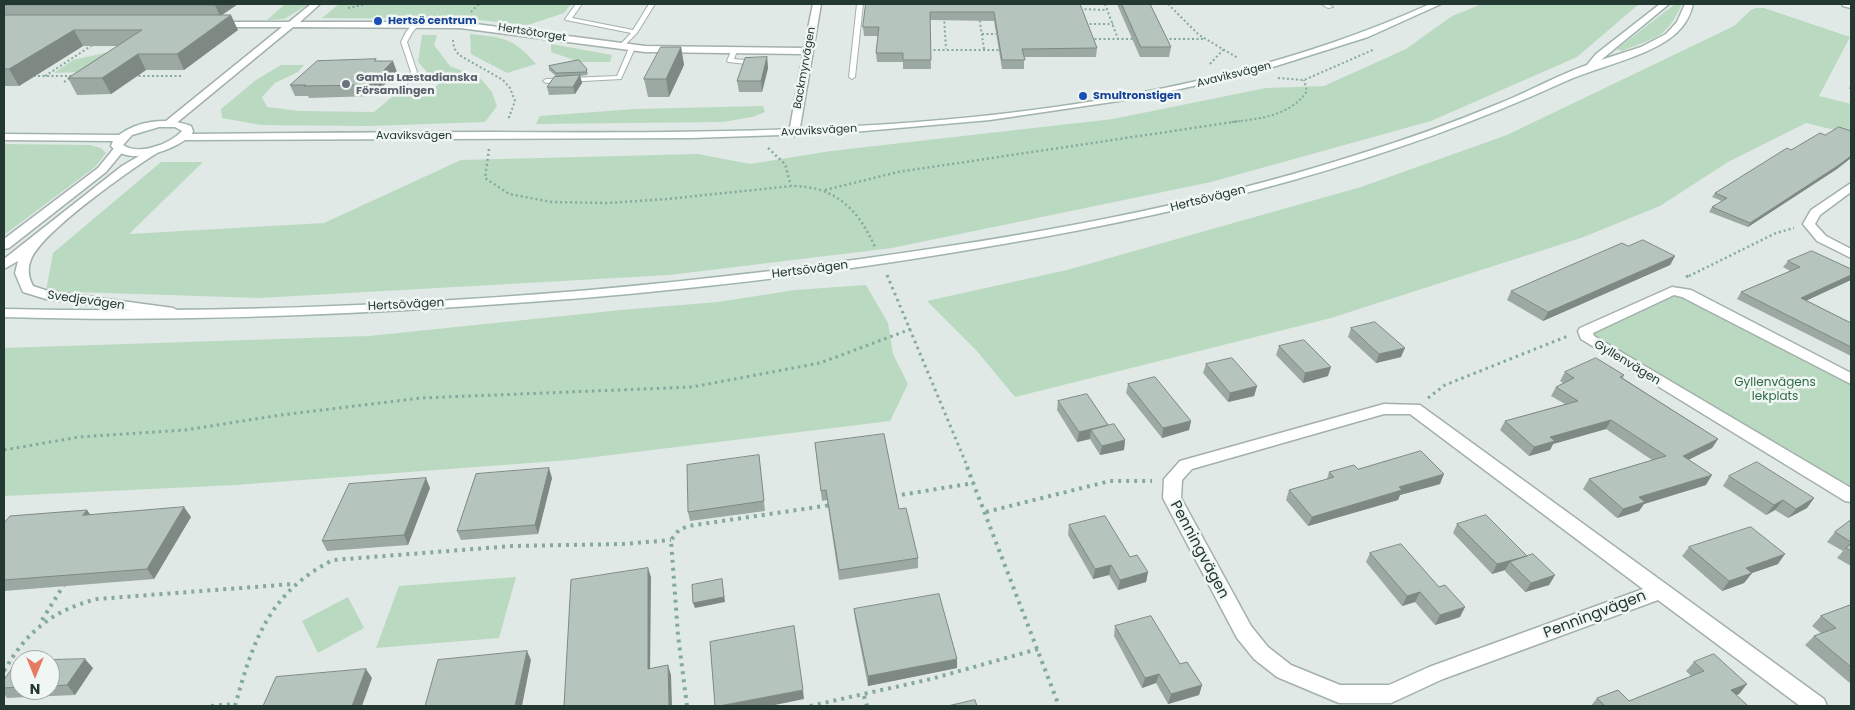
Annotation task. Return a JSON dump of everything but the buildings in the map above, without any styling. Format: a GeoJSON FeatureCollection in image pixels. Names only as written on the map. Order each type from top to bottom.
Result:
{"type":"FeatureCollection","features":[{"type":"Feature","properties":{"kind":"street"},"geometry":{"type":"LineString","coordinates":[[170,124],[316,4]]}},
{"type":"Feature","properties":{"kind":"street","name":"Backmyrvägen"},"geometry":{"type":"LineString","coordinates":[[794,133],[817,4]]}},
{"type":"Feature","properties":{"kind":"street","name":"Avaviksvägen"},"geometry":{"type":"LineString","coordinates":[[183,137],[672,136],[794,133],[906,126],[1007,116],[1084,105],[1198,84],[1278,64],[1338,45],[1437,4]]}},
{"type":"Feature","properties":{"kind":"street","name":"Hertsövägen"},"geometry":{"type":"LineString","coordinates":[[1588,67],[1609,47],[1637,28],[1665,4]]}},
{"type":"Feature","properties":{"kind":"street","name":"Hertsövägen"},"geometry":{"type":"LineString","coordinates":[[4,313],[184,313],[312,310],[473,302],[648,288],[851,265],[1019,238],[1174,207],[1324,168],[1384,150],[1463,122],[1552,85],[1588,67],[1632,54],[1666,37],[1680,26],[1689,4]]}},
{"type":"Feature","properties":{"kind":"street","name":"Hertsötorget"},"geometry":{"type":"LineString","coordinates":[[206,24],[460,25],[497,27],[632,48],[808,51]]}},
{"type":"Feature","properties":{"kind":"street"},"geometry":{"type":"LineString","coordinates":[[4,138],[121,143],[134,152],[156,149],[183,137],[187,133],[187,128],[170,124],[139,129],[121,143],[102,170],[4,245]]}},
{"type":"Feature","properties":{"kind":"street","name":"Svedjevägen"},"geometry":{"type":"LineString","coordinates":[[4,265],[126,168],[156,149]]}},
{"type":"Feature","properties":{"kind":"street"},"geometry":{"type":"LineString","coordinates":[[1851,187],[1815,213],[1809,224],[1812,231],[1822,240],[1851,254]]}},
{"type":"Feature","properties":{"kind":"street","name":"Svedjevägen"},"geometry":{"type":"LineString","coordinates":[[47,231],[32,247],[23,261],[21,277],[28,289],[46,296],[184,313]]}},
{"type":"Feature","properties":{"kind":"street"},"geometry":{"type":"LineString","coordinates":[[1672,291],[1686,293],[1851,378]]}},
{"type":"Feature","properties":{"kind":"street","name":"Gyllenvägen"},"geometry":{"type":"LineString","coordinates":[[1672,291],[1585,331],[1588,339],[1851,496]]}},
{"type":"Feature","properties":{"kind":"street"},"geometry":{"type":"LineString","coordinates":[[1172,481],[1176,473],[1186,465],[1384,410],[1414,409]]}},
{"type":"Feature","properties":{"kind":"street","name":"Penningvägen"},"geometry":{"type":"LineString","coordinates":[[1414,409],[1816,706]]}},
{"type":"Feature","properties":{"kind":"street","name":"Penningvägen"},"geometry":{"type":"LineString","coordinates":[[1172,481],[1169,488],[1172,498],[1244,632],[1261,653],[1284,671],[1340,694],[1391,694],[1436,673],[1580,622],[1659,591]]}},
{"type":"Feature","properties":{"kind":"lane","name":"Hertsötorget"},"geometry":{"type":"LineString","coordinates":[[579,4],[568,19],[635,32]]}},
{"type":"Feature","properties":{"kind":"lane"},"geometry":{"type":"LineString","coordinates":[[622,47],[635,32],[652,4]]}},
{"type":"Feature","properties":{"kind":"lane"},"geometry":{"type":"LineString","coordinates":[[852,77],[860,4]]}},
{"type":"Feature","properties":{"kind":"lane"},"geometry":{"type":"LineString","coordinates":[[402,86],[414,72],[404,42],[416,24]]}},
{"type":"Feature","properties":{"kind":"lane"},"geometry":{"type":"LineString","coordinates":[[546,81],[619,78],[632,48]]}},
{"type":"Feature","properties":{"kind":"lane"},"geometry":{"type":"LineString","coordinates":[[734,51],[730,61],[757,63]]}},
{"type":"Feature","properties":{"kind":"path"},"geometry":{"type":"LineString","coordinates":[[235,4],[244,4]]}},
{"type":"Feature","properties":{"kind":"path"},"geometry":{"type":"LineString","coordinates":[[480,4],[454,32],[452,44],[457,53],[495,74],[509,86],[515,101],[508,120]]}},
{"type":"Feature","properties":{"kind":"path"},"geometry":{"type":"LineString","coordinates":[[1105,4],[1118,39]]}},
{"type":"Feature","properties":{"kind":"path"},"geometry":{"type":"LineString","coordinates":[[1168,4],[1204,39],[1241,59]]}},
{"type":"Feature","properties":{"kind":"path"},"geometry":{"type":"LineString","coordinates":[[1078,9],[1107,10]]}},
{"type":"Feature","properties":{"kind":"path"},"geometry":{"type":"LineString","coordinates":[[974,13],[979,17],[986,17]]}},
{"type":"Feature","properties":{"kind":"path"},"geometry":{"type":"LineString","coordinates":[[946,49],[943,18],[947,14]]}},
{"type":"Feature","properties":{"kind":"path"},"geometry":{"type":"LineString","coordinates":[[979,17],[984,49]]}},
{"type":"Feature","properties":{"kind":"path"},"geometry":{"type":"LineString","coordinates":[[1084,24],[1113,24]]}},
{"type":"Feature","properties":{"kind":"path"},"geometry":{"type":"LineString","coordinates":[[982,34],[996,34]]}},
{"type":"Feature","properties":{"kind":"path"},"geometry":{"type":"LineString","coordinates":[[1088,39],[1136,39]]}},
{"type":"Feature","properties":{"kind":"path"},"geometry":{"type":"LineString","coordinates":[[1165,40],[1204,39]]}},
{"type":"Feature","properties":{"kind":"path"},"geometry":{"type":"LineString","coordinates":[[44,76],[99,41]]}},
{"type":"Feature","properties":{"kind":"path"},"geometry":{"type":"LineString","coordinates":[[85,44],[95,44]]}},
{"type":"Feature","properties":{"kind":"path"},"geometry":{"type":"LineString","coordinates":[[1276,77],[1286,80],[1304,80],[1382,45]]}},
{"type":"Feature","properties":{"kind":"path"},"geometry":{"type":"LineString","coordinates":[[921,50],[1008,50]]}},
{"type":"Feature","properties":{"kind":"path"},"geometry":{"type":"LineString","coordinates":[[56,62],[66,62]]}},
{"type":"Feature","properties":{"kind":"path"},"geometry":{"type":"LineString","coordinates":[[22,76],[82,76]]}},
{"type":"Feature","properties":{"kind":"path"},"geometry":{"type":"LineString","coordinates":[[22,82],[31,76]]}},
{"type":"Feature","properties":{"kind":"path"},"geometry":{"type":"LineString","coordinates":[[64,82],[72,76]]}},
{"type":"Feature","properties":{"kind":"path"},"geometry":{"type":"LineString","coordinates":[[133,76],[183,76]]}},
{"type":"Feature","properties":{"kind":"path"},"geometry":{"type":"LineString","coordinates":[[493,142],[483,160],[483,176],[494,188],[523,198],[565,202],[630,202],[704,197],[791,186],[825,190],[898,172],[1262,118],[1278,113],[1301,99],[1307,91],[1304,80]]}},
{"type":"Feature","properties":{"kind":"path"},"geometry":{"type":"LineString","coordinates":[[825,190],[860,219],[876,250]]}},
{"type":"Feature","properties":{"kind":"path"},"geometry":{"type":"LineString","coordinates":[[1672,291],[1683,279],[1776,233],[1809,224]]}},
{"type":"Feature","properties":{"kind":"path"},"geometry":{"type":"LineString","coordinates":[[886,272],[986,512],[1059,706]]}},
{"type":"Feature","properties":{"kind":"path"},"geometry":{"type":"LineString","coordinates":[[4,450],[79,437],[185,430],[281,415],[422,398],[692,387],[820,364],[911,329]]}},
{"type":"Feature","properties":{"kind":"path"},"geometry":{"type":"LineString","coordinates":[[1414,409],[1445,385],[1556,339],[1585,331]]}},
{"type":"Feature","properties":{"kind":"path"},"geometry":{"type":"LineString","coordinates":[[986,512],[1110,481],[1172,481]]}},
{"type":"Feature","properties":{"kind":"path"},"geometry":{"type":"LineString","coordinates":[[886,497],[974,483]]}},
{"type":"Feature","properties":{"kind":"path"},"geometry":{"type":"LineString","coordinates":[[687,706],[678,635],[671,540],[679,530],[688,526],[839,504]]}},
{"type":"Feature","properties":{"kind":"path"},"geometry":{"type":"LineString","coordinates":[[211,706],[235,705],[250,657],[266,619],[278,601],[294,584],[321,565],[333,560],[512,546],[614,545],[671,540]]}},
{"type":"Feature","properties":{"kind":"path"},"geometry":{"type":"LineString","coordinates":[[4,670],[16,650],[40,622],[70,576]]}},
{"type":"Feature","properties":{"kind":"path"},"geometry":{"type":"LineString","coordinates":[[40,622],[59,610],[97,599],[294,584]]}},
{"type":"Feature","properties":{"kind":"path"},"geometry":{"type":"LineString","coordinates":[[810,706],[864,696],[1038,650]]}},
{"type":"Feature","properties":{"kind":"path"},"geometry":{"type":"LineString","coordinates":[[864,696],[867,706]]}},
{"type":"Feature","properties":{"kind":"green space"},"geometry":{"type":"Polygon","coordinates":[[[285,4],[309,4],[284,19],[267,20],[285,4]]]}},
{"type":"Feature","properties":{"kind":"green space"},"geometry":{"type":"Polygon","coordinates":[[[339,4],[571,4],[564,13],[528,25],[469,19],[322,18],[339,4]]]}},
{"type":"Feature","properties":{"kind":"green space"},"geometry":{"type":"Polygon","coordinates":[[[1482,4],[1639,4],[1577,57],[1431,121],[1211,182],[892,248],[669,275],[259,298],[46,291],[53,253],[161,162],[203,162],[129,234],[324,223],[461,160],[698,154],[750,164],[831,151],[1113,119],[1266,88],[1324,86],[1406,49],[1452,16],[1482,4]]]}},
{"type":"Feature","properties":{"kind":"green space"},"geometry":{"type":"Polygon","coordinates":[[[1675,4],[1682,4],[1665,31],[1652,39],[1622,51],[1617,49],[1675,4]]]}},
{"type":"Feature","properties":{"kind":"green space"},"geometry":{"type":"Polygon","coordinates":[[[1764,8],[1850,37],[1819,96],[1851,104],[1851,134],[1806,123],[1728,162],[1660,206],[1581,238],[1331,318],[1015,397],[976,350],[927,301],[1067,270],[1361,187],[1507,135],[1734,26],[1751,10],[1764,8]]]}},
{"type":"Feature","properties":{"kind":"green space"},"geometry":{"type":"Polygon","coordinates":[[[470,34],[507,40],[520,48],[536,64],[507,73],[471,54],[470,34]]]}},
{"type":"Feature","properties":{"kind":"green space"},"geometry":{"type":"Polygon","coordinates":[[[422,35],[437,35],[434,45],[450,66],[480,78],[492,92],[497,106],[485,122],[369,126],[261,125],[222,118],[221,109],[256,80],[281,65],[304,65],[298,72],[275,83],[262,97],[267,107],[299,111],[374,112],[392,97],[433,91],[442,79],[428,73],[418,62],[422,35]]]}},
{"type":"Feature","properties":{"kind":"green space"},"geometry":{"type":"Polygon","coordinates":[[[551,44],[612,55],[610,62],[580,62],[551,52],[551,44]]]}},
{"type":"Feature","properties":{"kind":"green space"},"geometry":{"type":"Polygon","coordinates":[[[109,52],[85,72],[54,73],[73,60],[109,52]]]}},
{"type":"Feature","properties":{"kind":"green space"},"geometry":{"type":"Polygon","coordinates":[[[763,106],[765,112],[752,117],[723,122],[536,124],[540,116],[635,109],[763,106]]]}},
{"type":"Feature","properties":{"kind":"green space"},"geometry":{"type":"Polygon","coordinates":[[[4,144],[90,145],[101,148],[106,153],[95,167],[4,235],[4,144]]]}},
{"type":"Feature","properties":{"kind":"green space"},"geometry":{"type":"Polygon","coordinates":[[[866,285],[888,323],[893,354],[908,384],[890,421],[570,460],[235,485],[4,496],[4,348],[369,336],[718,302],[795,290],[866,285]]]}},
{"type":"Feature","properties":{"kind":"green space","name":"Gyllenvägens lekplats"},"geometry":{"type":"Polygon","coordinates":[[[1672,291],[1687,294],[1851,380],[1851,496],[1825,482],[1584,331],[1672,291]]]}},
{"type":"Feature","properties":{"kind":"green space"},"geometry":{"type":"Polygon","coordinates":[[[516,577],[499,638],[376,648],[399,586],[516,577]]]}},
{"type":"Feature","properties":{"kind":"green space"},"geometry":{"type":"Polygon","coordinates":[[[348,597],[364,628],[318,653],[302,621],[348,597]]]}},
{"type":"Feature","properties":{"kind":"place","name":"Hertsö centrum"},"geometry":{"type":"Point","coordinates":[378,21]}},
{"type":"Feature","properties":{"kind":"place","name":"Gamla Læstadianska Församlingen"},"geometry":{"type":"Point","coordinates":[346,84]}},
{"type":"Feature","properties":{"kind":"place","name":"Smultronstigen"},"geometry":{"type":"Point","coordinates":[1083,96]}}]}
